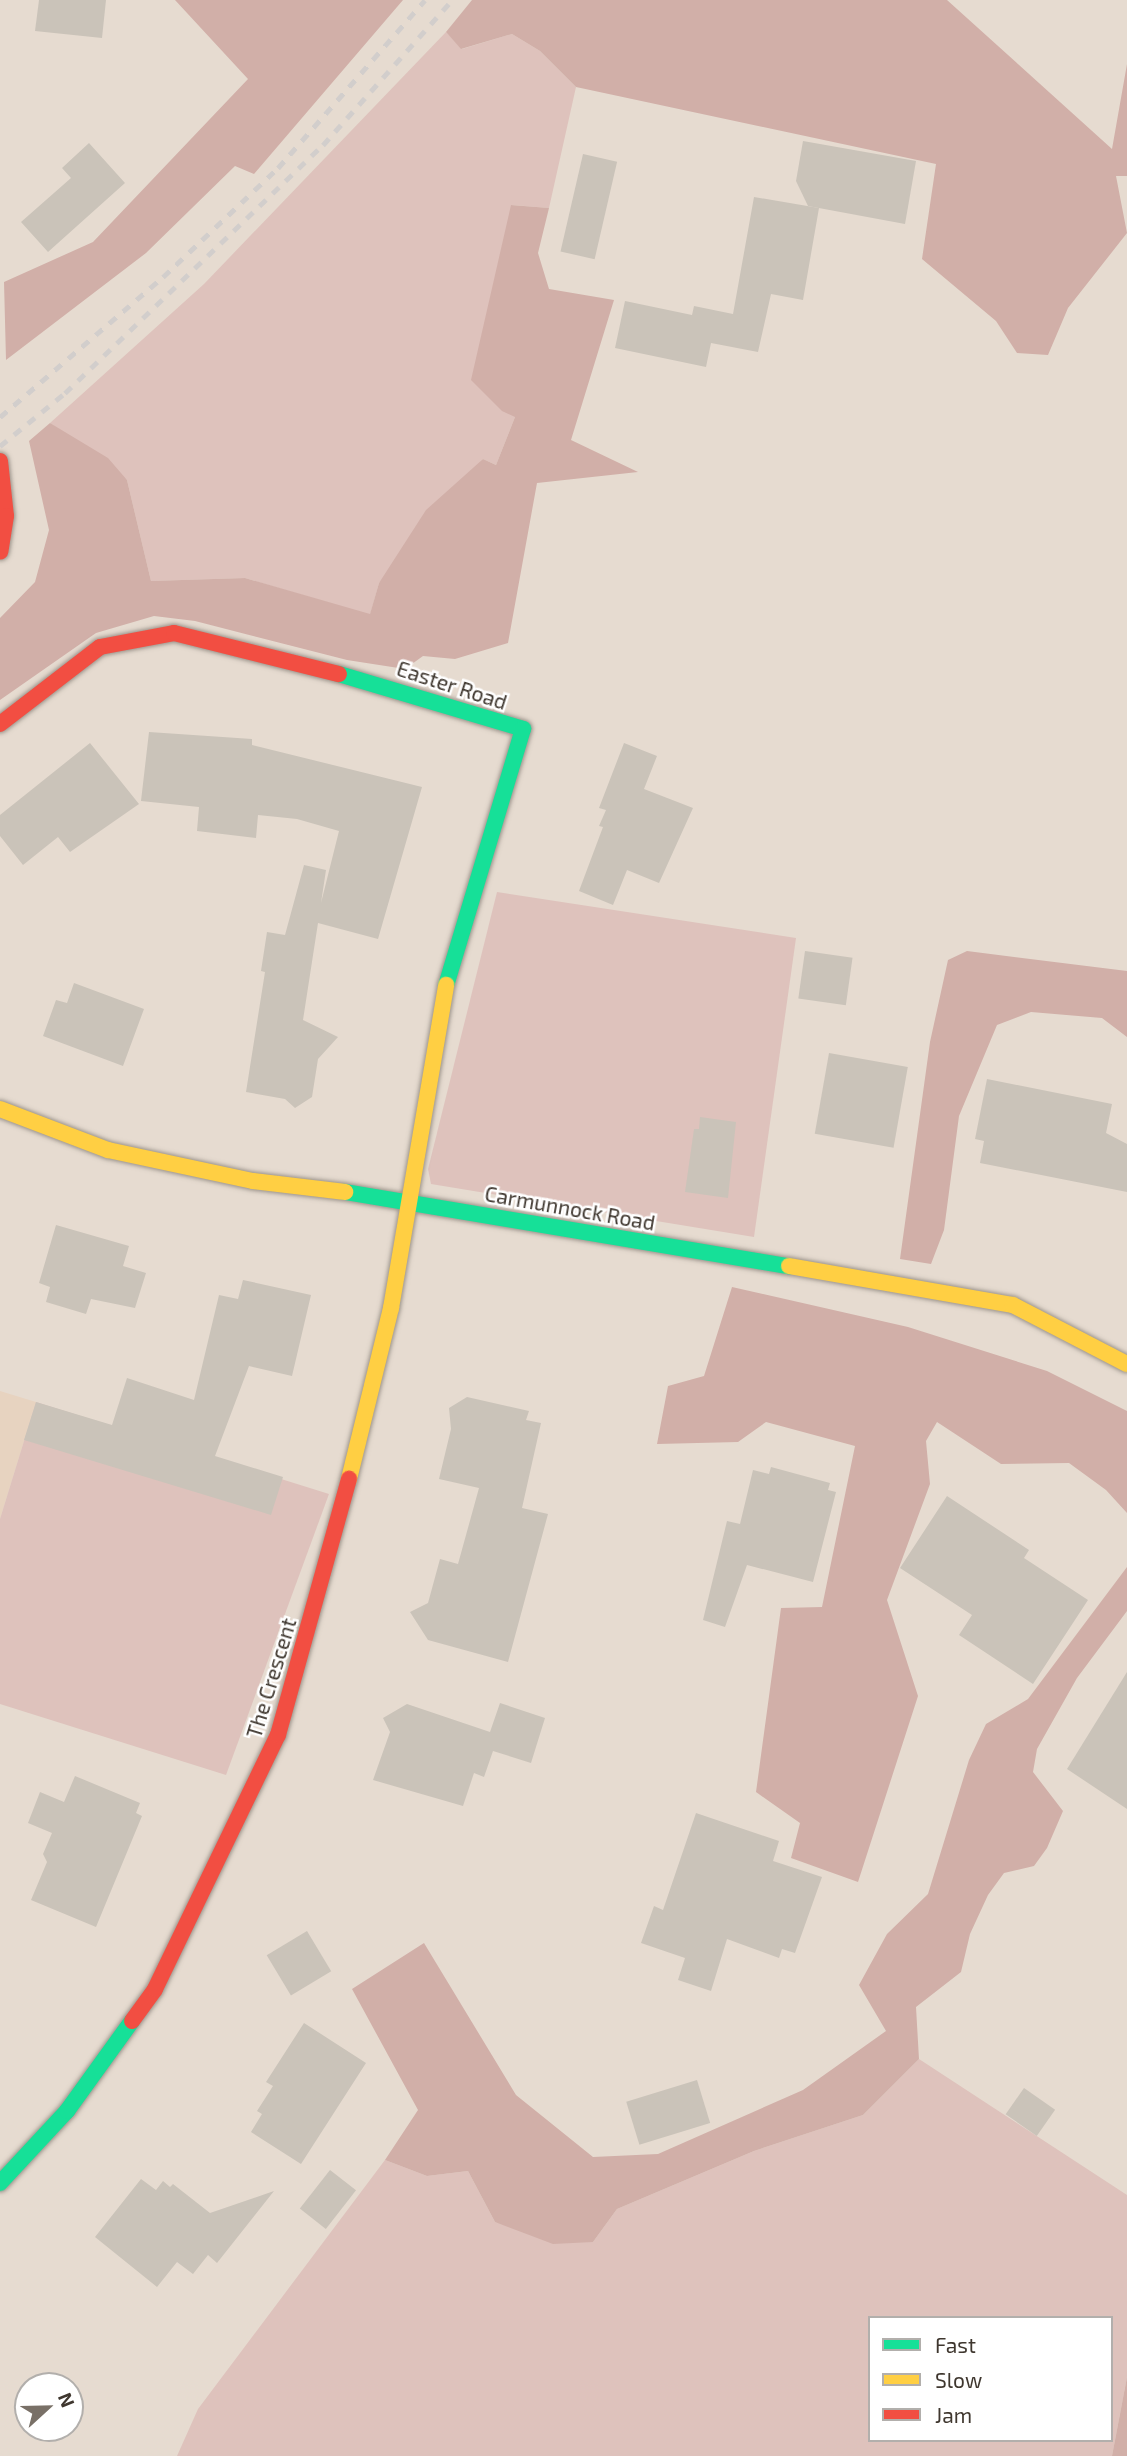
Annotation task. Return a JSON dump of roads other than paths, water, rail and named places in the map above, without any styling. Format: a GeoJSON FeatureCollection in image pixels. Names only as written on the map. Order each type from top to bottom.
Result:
{"type":"FeatureCollection","features":[{"type":"Feature","properties":{"kind":"street"},"geometry":{"type":"LineString","coordinates":[[0,461],[6,516],[0,552]]}},
{"type":"Feature","properties":{"kind":"street","name":"Easter Road"},"geometry":{"type":"LineString","coordinates":[[0,724],[100,647],[174,633],[393,688],[523,729],[439,1009],[410,1200]]}},
{"type":"Feature","properties":{"kind":"street","name":"Carmunnock Road"},"geometry":{"type":"LineString","coordinates":[[0,1109],[122,1153],[253,1181],[410,1200],[1013,1305],[1127,1364]]}},
{"type":"Feature","properties":{"kind":"street","name":"The Crescent"},"geometry":{"type":"LineString","coordinates":[[0,2183],[67,2111],[155,1989],[278,1735],[337,1527],[391,1308],[410,1200]]}},
{"type":"Feature","properties":{"kind":"railway"},"geometry":{"type":"LineString","coordinates":[[0,417],[163,277],[278,168],[425,0]]}},
{"type":"Feature","properties":{"kind":"railway"},"geometry":{"type":"LineString","coordinates":[[0,446],[65,393],[323,145],[452,0]]}}]}
